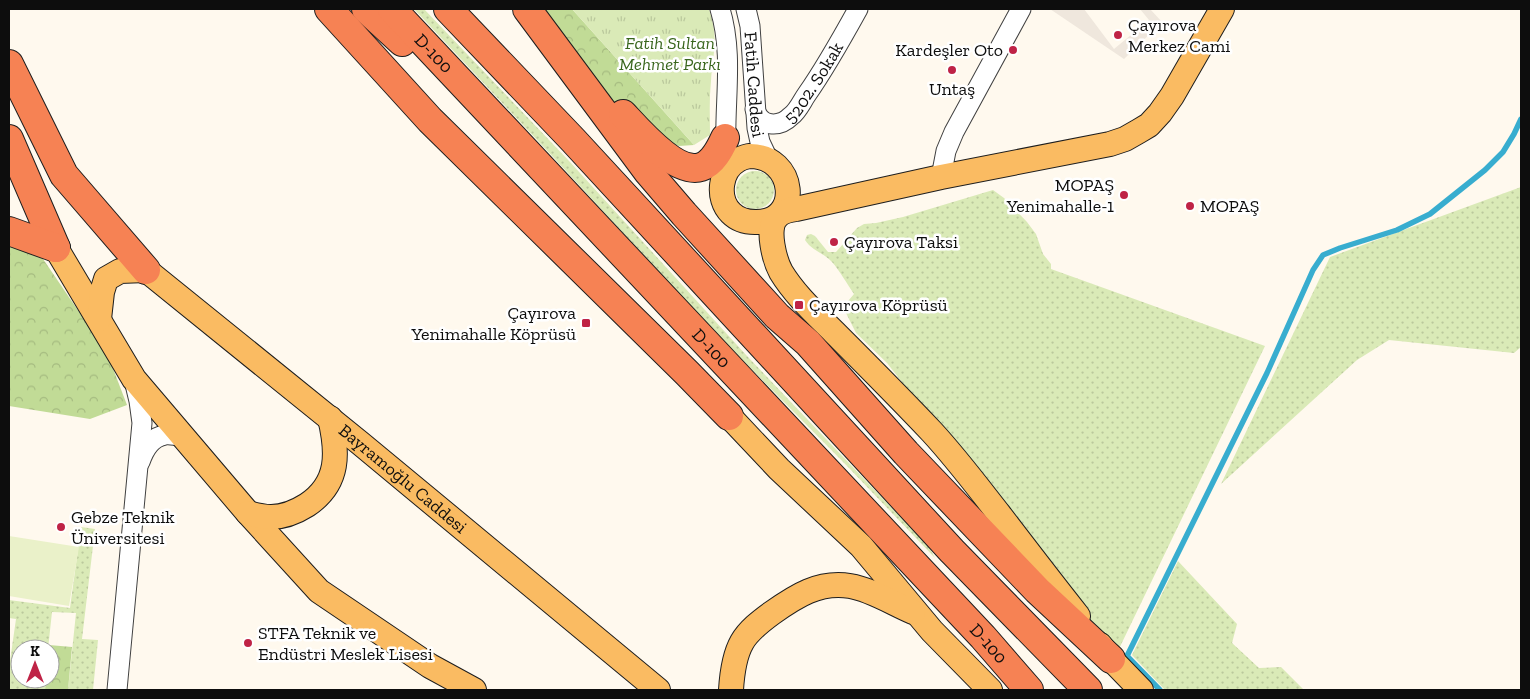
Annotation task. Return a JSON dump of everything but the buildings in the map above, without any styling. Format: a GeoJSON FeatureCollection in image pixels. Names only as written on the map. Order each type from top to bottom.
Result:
{"type":"FeatureCollection","features":[{"type":"Feature","properties":{"kind":"highway"},"geometry":{"type":"LineString","coordinates":[[329,9],[430,120],[729,416]]}},
{"type":"Feature","properties":{"kind":"highway"},"geometry":{"type":"LineString","coordinates":[[366,9],[413,50],[476,98]]}},
{"type":"Feature","properties":{"kind":"highway","name":"D-100"},"geometry":{"type":"LineString","coordinates":[[392,9],[983,637],[1029,690]]}},
{"type":"Feature","properties":{"kind":"highway"},"geometry":{"type":"LineString","coordinates":[[448,9],[580,148],[952,551],[1088,690]]}},
{"type":"Feature","properties":{"kind":"highway"},"geometry":{"type":"LineString","coordinates":[[528,9],[648,172],[684,214],[777,316],[808,343],[906,453],[1037,590],[1111,659]]}},
{"type":"Feature","properties":{"kind":"highway"},"geometry":{"type":"LineString","coordinates":[[547,36],[652,144],[680,164],[702,174],[712,175],[725,172]]}},
{"type":"Feature","properties":{"kind":"highway"},"geometry":{"type":"LineString","coordinates":[[9,64],[64,175],[146,270]]}},
{"type":"Feature","properties":{"kind":"highway"},"geometry":{"type":"LineString","coordinates":[[680,164],[689,167],[704,165],[717,154],[725,138]]}},
{"type":"Feature","properties":{"kind":"highway"},"geometry":{"type":"LineString","coordinates":[[9,139],[56,248]]}},
{"type":"Feature","properties":{"kind":"highway"},"geometry":{"type":"LineString","coordinates":[[9,231],[56,248]]}},
{"type":"Feature","properties":{"kind":"main road"},"geometry":{"type":"LineString","coordinates":[[842,198],[831,198],[810,192],[793,181],[770,157],[749,156],[739,159],[725,172],[722,182],[724,202],[731,212],[741,219],[751,222],[766,221],[788,211],[842,198],[1110,144],[1125,139],[1149,124],[1160,113],[1172,96],[1222,9]]}},
{"type":"Feature","properties":{"kind":"main road"},"geometry":{"type":"LineString","coordinates":[[770,157],[788,187],[786,204],[776,217],[772,228],[773,248],[782,272],[807,306],[944,446],[1111,659],[1141,690]]}},
{"type":"Feature","properties":{"kind":"main road"},"geometry":{"type":"LineString","coordinates":[[56,248],[134,378],[248,513],[319,590],[430,666],[474,690]]}},
{"type":"Feature","properties":{"kind":"main road"},"geometry":{"type":"LineString","coordinates":[[99,319],[102,292],[106,279],[120,271],[146,270]]}},
{"type":"Feature","properties":{"kind":"main road","name":"Bayramoğlu Caddesi"},"geometry":{"type":"LineString","coordinates":[[146,270],[330,418],[658,690]]}},
{"type":"Feature","properties":{"kind":"main road"},"geometry":{"type":"LineString","coordinates":[[729,416],[779,469],[861,546],[932,631],[990,690]]}},
{"type":"Feature","properties":{"kind":"main road"},"geometry":{"type":"LineString","coordinates":[[248,513],[271,517],[295,513],[317,499],[331,480],[334,465],[335,442],[330,418]]}},
{"type":"Feature","properties":{"kind":"main road"},"geometry":{"type":"LineString","coordinates":[[731,690],[735,659],[742,642],[765,618],[795,597],[824,586],[851,586],[919,615]]}},
{"type":"Feature","properties":{"kind":"street","name":"Fatih Caddesi"},"geometry":{"type":"LineString","coordinates":[[720,9],[728,60],[725,172]]}},
{"type":"Feature","properties":{"kind":"street","name":"Fatih Caddesi"},"geometry":{"type":"LineString","coordinates":[[746,9],[750,26],[755,109],[770,157]]}},
{"type":"Feature","properties":{"kind":"street","name":"5202. Sokak"},"geometry":{"type":"LineString","coordinates":[[755,109],[759,119],[768,124],[779,123],[792,116],[818,78],[858,9]]}},
{"type":"Feature","properties":{"kind":"street"},"geometry":{"type":"LineString","coordinates":[[941,177],[946,151],[954,132],[1021,9]]}},
{"type":"Feature","properties":{"kind":"street"},"geometry":{"type":"LineString","coordinates":[[770,157],[762,133],[782,127],[792,116]]}},
{"type":"Feature","properties":{"kind":"street"},"geometry":{"type":"LineString","coordinates":[[117,690],[142,423],[134,378]]}},
{"type":"Feature","properties":{"kind":"street"},"geometry":{"type":"LineString","coordinates":[[138,467],[144,450],[154,440],[164,435],[182,436]]}},
{"type":"Feature","properties":{"kind":"green space"},"geometry":{"type":"Polygon","coordinates":[[[414,9],[424,9],[570,162],[747,356],[929,547],[935,558],[711,328],[414,9]]]}},
{"type":"Feature","properties":{"kind":"green space"},"geometry":{"type":"Polygon","coordinates":[[[535,9],[572,9],[694,145],[679,146],[666,141],[622,112],[535,9]]]}},
{"type":"Feature","properties":{"kind":"green space","name":"Fatih Sultan Mehmet Parkı"},"geometry":{"type":"Polygon","coordinates":[[[572,9],[709,9],[715,37],[710,94],[710,135],[694,145],[572,9]]]}},
{"type":"Feature","properties":{"kind":"green space"},"geometry":{"type":"Polygon","coordinates":[[[755,171],[768,177],[774,190],[768,203],[755,209],[742,203],[736,190],[742,177],[755,171]]]}},
{"type":"Feature","properties":{"kind":"green space"},"geometry":{"type":"Polygon","coordinates":[[[1521,187],[1521,347],[1514,353],[1389,340],[1357,360],[1221,484],[1330,257],[1521,187]]]}},
{"type":"Feature","properties":{"kind":"green space"},"geometry":{"type":"Polygon","coordinates":[[[993,190],[1004,198],[1036,234],[1043,254],[1051,264],[1051,269],[1265,346],[1116,655],[887,363],[856,333],[843,307],[854,294],[832,262],[805,240],[807,235],[811,234],[815,236],[828,252],[836,252],[857,228],[864,224],[903,217],[993,190]]]}},
{"type":"Feature","properties":{"kind":"green space"},"geometry":{"type":"Polygon","coordinates":[[[9,244],[41,256],[107,353],[127,405],[90,419],[9,406],[9,244]]]}},
{"type":"Feature","properties":{"kind":"green space"},"geometry":{"type":"Polygon","coordinates":[[[81,527],[95,529],[82,639],[98,640],[93,690],[68,690],[76,613],[52,612],[49,639],[13,639],[16,619],[9,618],[9,600],[70,608],[81,527]]]}},
{"type":"Feature","properties":{"kind":"green space"},"geometry":{"type":"Polygon","coordinates":[[[9,536],[79,547],[69,606],[9,596],[9,536]]]}},
{"type":"Feature","properties":{"kind":"green space"},"geometry":{"type":"Polygon","coordinates":[[[1178,561],[1237,624],[1232,643],[1259,668],[1281,667],[1304,690],[1165,690],[1132,655],[1178,561]]]}},
{"type":"Feature","properties":{"kind":"green space"},"geometry":{"type":"Polygon","coordinates":[[[60,646],[72,647],[68,690],[45,690],[60,689],[60,646]]]}},
{"type":"Feature","properties":{"kind":"green space"},"geometry":{"type":"Polygon","coordinates":[[[10,661],[10,689],[45,690],[9,690],[10,661]]]}},
{"type":"Feature","properties":{"kind":"shaded area"},"geometry":{"type":"Polygon","coordinates":[[[1050,9],[1084,9],[1114,49],[1149,20],[1140,9],[1150,9],[1162,22],[1124,59],[1050,9]]]}},
{"type":"Feature","properties":{"kind":"waterway"},"geometry":{"type":"LineString","coordinates":[[1160,690],[1127,656],[1267,373],[1313,270],[1323,255],[1397,230],[1430,214],[1485,170],[1503,152],[1521,119]]}},
{"type":"Feature","properties":{"kind":"place","name":"Çayırova Merkez Cami"},"geometry":{"type":"Point","coordinates":[1118,35]}},
{"type":"Feature","properties":{"kind":"place","name":"Kardeşler Oto"},"geometry":{"type":"Point","coordinates":[1013,50]}},
{"type":"Feature","properties":{"kind":"place","name":"Untaş"},"geometry":{"type":"Point","coordinates":[952,70]}},
{"type":"Feature","properties":{"kind":"place","name":"MOPAŞ Yenimahalle-1"},"geometry":{"type":"Point","coordinates":[1124,195]}},
{"type":"Feature","properties":{"kind":"place","name":"MOPAŞ"},"geometry":{"type":"Point","coordinates":[1190,206]}},
{"type":"Feature","properties":{"kind":"place","name":"Çayırova Taksi"},"geometry":{"type":"Point","coordinates":[834,242]}},
{"type":"Feature","properties":{"kind":"place","name":"Çayırova Köprüsü"},"geometry":{"type":"Point","coordinates":[799,305]}},
{"type":"Feature","properties":{"kind":"place","name":"Çayırova Yenimahalle Köprüsü"},"geometry":{"type":"Point","coordinates":[586,323]}},
{"type":"Feature","properties":{"kind":"place","name":"Gebze Teknik Üniversitesi"},"geometry":{"type":"Point","coordinates":[61,527]}},
{"type":"Feature","properties":{"kind":"place","name":"STFA Teknik ve Endüstri Meslek Lisesi"},"geometry":{"type":"Point","coordinates":[248,643]}}]}
